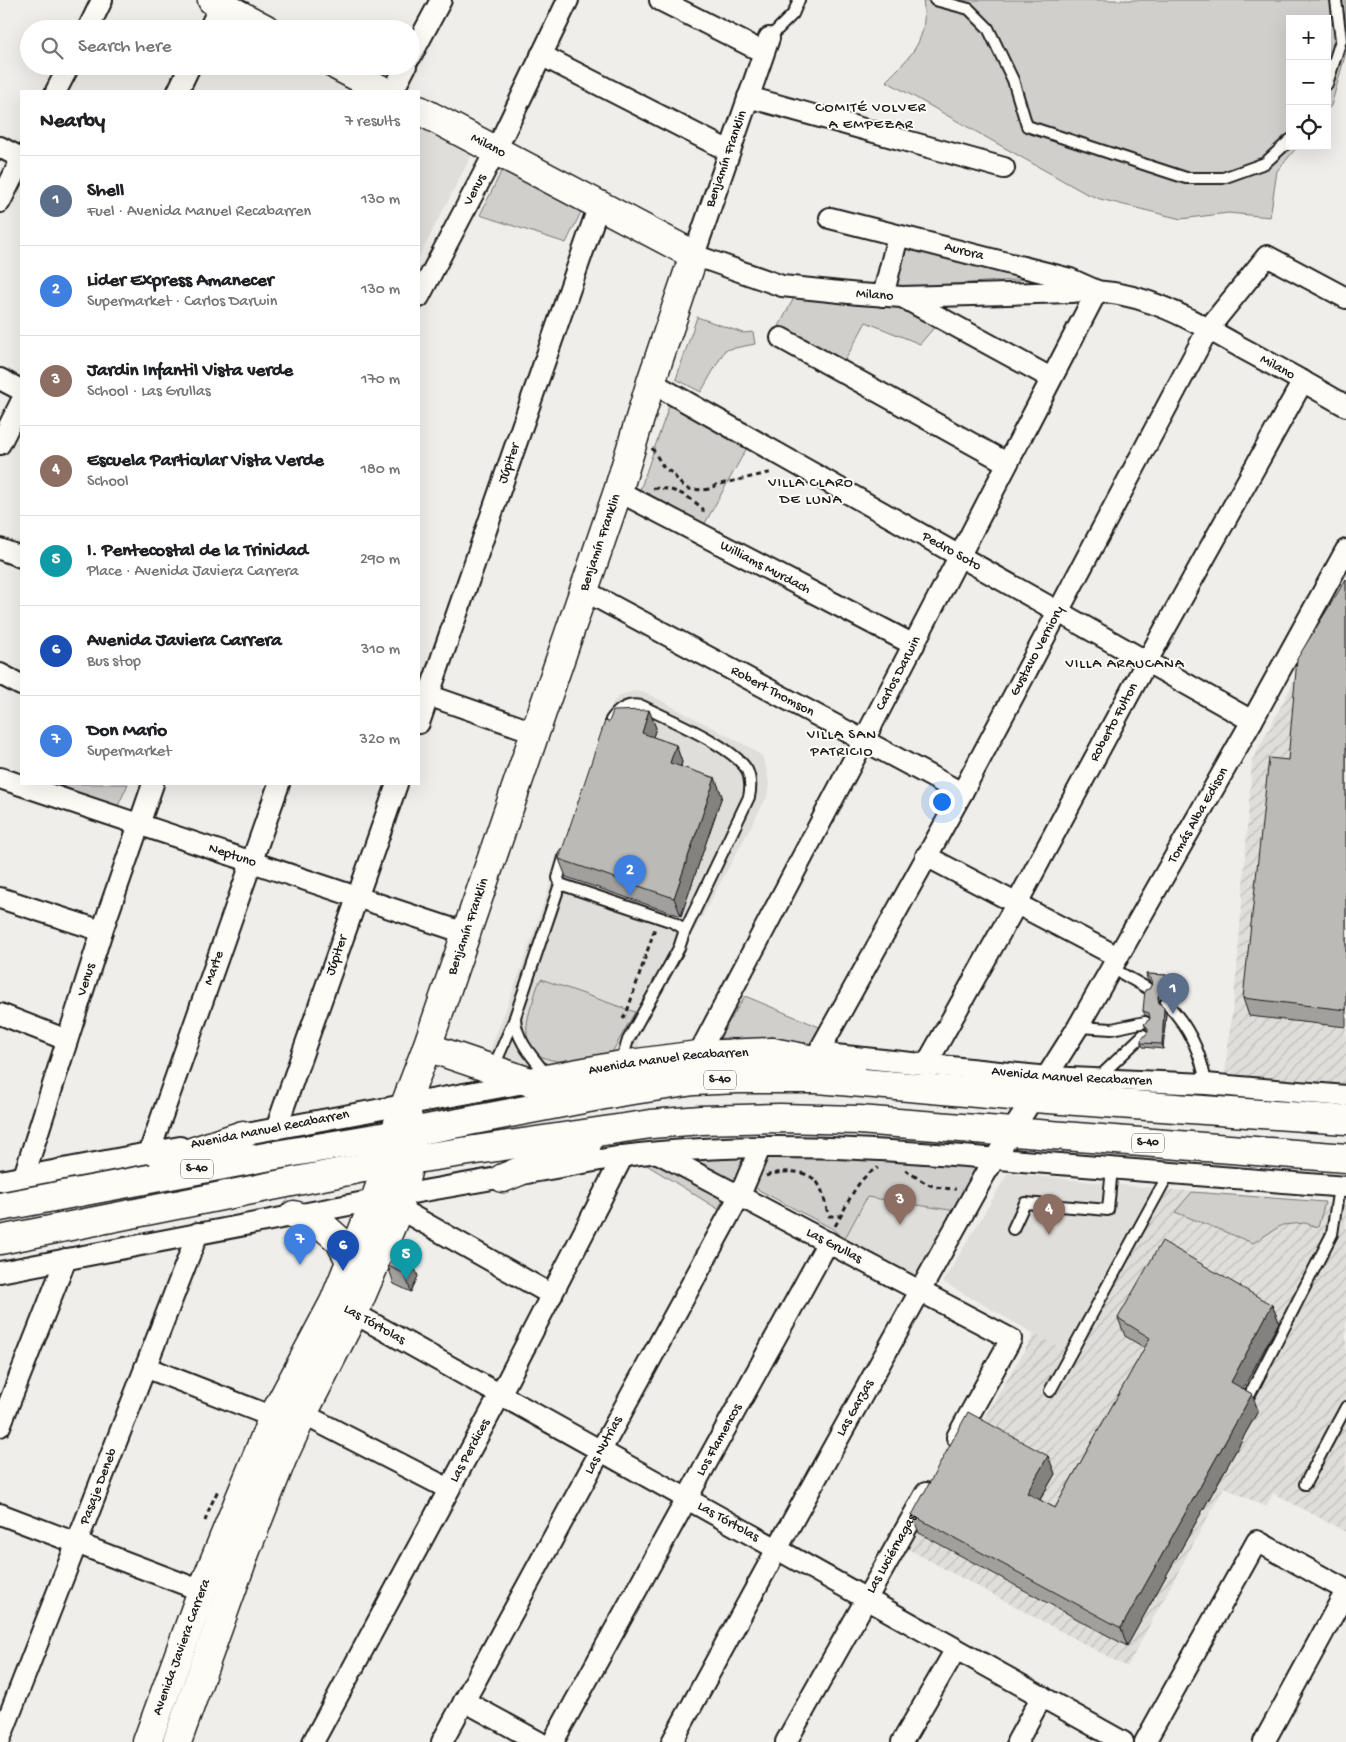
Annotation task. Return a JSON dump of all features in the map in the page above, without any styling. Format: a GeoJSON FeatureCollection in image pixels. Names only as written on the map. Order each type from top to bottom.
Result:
{"type":"FeatureCollection","features":[{"type":"Feature","properties":{"kind":"main road"},"geometry":{"type":"LineString","coordinates":[[216,8],[245,20]]}},
{"type":"Feature","properties":{"kind":"main road"},"geometry":{"type":"LineString","coordinates":[[354,75],[382,90]]}},
{"type":"Feature","properties":{"kind":"main road","name":"Milano"},"geometry":{"type":"LineString","coordinates":[[420,111],[694,255]]}},
{"type":"Feature","properties":{"kind":"main road","name":"Benjamín Franklin"},"geometry":{"type":"LineString","coordinates":[[405,1104],[427,1047],[618,491],[651,382],[694,255]]}},
{"type":"Feature","properties":{"kind":"main road"},"geometry":{"type":"LineString","coordinates":[[427,1047],[488,1068],[539,1080]]}},
{"type":"Feature","properties":{"kind":"main road"},"geometry":{"type":"LineString","coordinates":[[772,1052],[891,1075],[947,1090]]}},
{"type":"Feature","properties":{"kind":"main road","name":"Avenida Manuel Recabarren"},"geometry":{"type":"LineString","coordinates":[[539,1080],[622,1065],[698,1055],[772,1052]]}},
{"type":"Feature","properties":{"kind":"main road","name":"Avenida Manuel Recabarren"},"geometry":{"type":"LineString","coordinates":[[0,1207],[620,1092],[694,1081],[790,1078],[868,1082],[947,1090],[1040,1087],[1294,1116],[1346,1120]]}},
{"type":"Feature","properties":{"kind":"main road","name":"Avenida Javiera Carrera"},"geometry":{"type":"LineString","coordinates":[[177,1742],[262,1505],[303,1414],[344,1308],[391,1201],[399,1162],[405,1104]]}},
{"type":"Feature","properties":{"kind":"main road"},"geometry":{"type":"LineString","coordinates":[[1294,1116],[1346,1112]]}},
{"type":"Feature","properties":{"kind":"main road","name":"S-40"},"geometry":{"type":"LineString","coordinates":[[0,1240],[399,1162],[651,1124],[701,1120],[780,1118],[859,1120],[1346,1158]]}},
{"type":"Feature","properties":{"kind":"main road"},"geometry":{"type":"LineString","coordinates":[[503,1178],[605,1138],[651,1124]]}},
{"type":"Feature","properties":{"kind":"main road"},"geometry":{"type":"LineString","coordinates":[[65,1194],[243,1135]]}},
{"type":"Feature","properties":{"kind":"main road","name":"Avenida Javiera Carrera"},"geometry":{"type":"LineString","coordinates":[[147,1742],[202,1591],[273,1417],[344,1308],[351,1263],[391,1201]]}},
{"type":"Feature","properties":{"kind":"main road"},"geometry":{"type":"LineString","coordinates":[[294,1215],[322,1225],[340,1242],[351,1263]]}},
{"type":"Feature","properties":{"kind":"main road"},"geometry":{"type":"LineString","coordinates":[[202,1591],[216,1590],[234,1582]]}},
{"type":"Feature","properties":{"kind":"street"},"geometry":{"type":"LineString","coordinates":[[92,20],[102,0]]}},
{"type":"Feature","properties":{"kind":"street"},"geometry":{"type":"LineString","coordinates":[[420,39],[441,0]]}},
{"type":"Feature","properties":{"kind":"street","name":"Venus"},"geometry":{"type":"LineString","coordinates":[[420,295],[496,150],[568,0]]}},
{"type":"Feature","properties":{"kind":"street"},"geometry":{"type":"LineString","coordinates":[[660,0],[766,45]]}},
{"type":"Feature","properties":{"kind":"street","name":"Benjamín Franklin"},"geometry":{"type":"LineString","coordinates":[[694,255],[766,45]]}},
{"type":"Feature","properties":{"kind":"street"},"geometry":{"type":"LineString","coordinates":[[541,55],[729,152]]}},
{"type":"Feature","properties":{"kind":"street"},"geometry":{"type":"LineString","coordinates":[[57,90],[64,75]]}},
{"type":"Feature","properties":{"kind":"street"},"geometry":{"type":"LineString","coordinates":[[178,90],[186,75]]}},
{"type":"Feature","properties":{"kind":"street"},"geometry":{"type":"LineString","coordinates":[[394,90],[401,75]]}},
{"type":"Feature","properties":{"kind":"street"},"geometry":{"type":"LineString","coordinates":[[748,97],[1004,168]]}},
{"type":"Feature","properties":{"kind":"street"},"geometry":{"type":"LineString","coordinates":[[0,147],[20,158]]}},
{"type":"Feature","properties":{"kind":"street"},"geometry":{"type":"LineString","coordinates":[[0,202],[20,161]]}},
{"type":"Feature","properties":{"kind":"street","name":"Júpiter"},"geometry":{"type":"LineString","coordinates":[[420,715],[423,694],[599,205]]}},
{"type":"Feature","properties":{"kind":"street","name":"Aurora"},"geometry":{"type":"LineString","coordinates":[[830,218],[1070,279],[1097,291]]}},
{"type":"Feature","properties":{"kind":"street"},"geometry":{"type":"LineString","coordinates":[[898,236],[892,297],[1051,378]]}},
{"type":"Feature","properties":{"kind":"street","name":"Milano"},"geometry":{"type":"LineString","coordinates":[[694,255],[782,286],[892,297],[1097,291],[1125,294],[1189,318],[1346,406]]}},
{"type":"Feature","properties":{"kind":"street","name":"Gustavo Verniory"},"geometry":{"type":"LineString","coordinates":[[818,1053],[962,792],[1208,328],[1267,256],[1346,298]]}},
{"type":"Feature","properties":{"kind":"street","name":"Carlos Darwin"},"geometry":{"type":"LineString","coordinates":[[698,1055],[914,645],[1097,291]]}},
{"type":"Feature","properties":{"kind":"street"},"geometry":{"type":"LineString","coordinates":[[781,338],[1007,463]]}},
{"type":"Feature","properties":{"kind":"street"},"geometry":{"type":"LineString","coordinates":[[0,379],[20,389]]}},
{"type":"Feature","properties":{"kind":"street","name":"Roberto Fulton"},"geometry":{"type":"LineString","coordinates":[[926,1065],[1017,904],[1147,661],[1303,381]]}},
{"type":"Feature","properties":{"kind":"street","name":"Pedro Soto"},"geometry":{"type":"LineString","coordinates":[[651,382],[1252,721]]}},
{"type":"Feature","properties":{"kind":"street"},"geometry":{"type":"LineString","coordinates":[[0,444],[20,404]]}},
{"type":"Feature","properties":{"kind":"street","name":"Williams Murdach"},"geometry":{"type":"LineString","coordinates":[[618,491],[914,645]]}},
{"type":"Feature","properties":{"kind":"street"},"geometry":{"type":"LineString","coordinates":[[0,550],[20,557]]}},
{"type":"Feature","properties":{"kind":"street","name":"Tomás Alba Edison"},"geometry":{"type":"LineString","coordinates":[[1040,1087],[1115,963],[1346,550]]}},
{"type":"Feature","properties":{"kind":"street","name":"Robert Thomson"},"geometry":{"type":"LineString","coordinates":[[583,590],[962,792]]}},
{"type":"Feature","properties":{"kind":"street"},"geometry":{"type":"LineString","coordinates":[[0,674],[20,684]]}},
{"type":"Feature","properties":{"kind":"street"},"geometry":{"type":"LineString","coordinates":[[423,694],[534,732]]}},
{"type":"Feature","properties":{"kind":"street","name":"Neptuno"},"geometry":{"type":"LineString","coordinates":[[0,778],[20,785]]}},
{"type":"Feature","properties":{"kind":"street","name":"Neptuno"},"geometry":{"type":"LineString","coordinates":[[21,785],[465,934]]}},
{"type":"Feature","properties":{"kind":"street","name":"Venus"},"geometry":{"type":"LineString","coordinates":[[24,1176],[102,931],[153,785]]}},
{"type":"Feature","properties":{"kind":"street","name":"Marte"},"geometry":{"type":"LineString","coordinates":[[148,1153],[279,785]]}},
{"type":"Feature","properties":{"kind":"street","name":"Júpiter"},"geometry":{"type":"LineString","coordinates":[[276,1129],[397,785]]}},
{"type":"Feature","properties":{"kind":"street"},"geometry":{"type":"LineString","coordinates":[[926,856],[1017,904],[1115,963]]}},
{"type":"Feature","properties":{"kind":"street"},"geometry":{"type":"LineString","coordinates":[[0,898],[102,931]]}},
{"type":"Feature","properties":{"kind":"street"},"geometry":{"type":"LineString","coordinates":[[0,1014],[68,1040]]}},
{"type":"Feature","properties":{"kind":"street","name":"Avenida Manuel Recabarren"},"geometry":{"type":"LineString","coordinates":[[772,1052],[818,1053],[926,1065],[1040,1087],[1096,1080],[1206,1084],[1346,1096]]}},
{"type":"Feature","properties":{"kind":"street","name":"Avenida Manuel Recabarren"},"geometry":{"type":"LineString","coordinates":[[0,1181],[539,1080]]}},
{"type":"Feature","properties":{"kind":"street","name":"Las Garzas"},"geometry":{"type":"LineString","coordinates":[[672,1742],[776,1549],[981,1182],[1040,1087]]}},
{"type":"Feature","properties":{"kind":"street"},"geometry":{"type":"LineString","coordinates":[[0,1272],[294,1215],[391,1201],[503,1178],[623,1156],[656,1152],[841,1147],[1343,1187]]}},
{"type":"Feature","properties":{"kind":"street","name":"Las Nutrias"},"geometry":{"type":"LineString","coordinates":[[442,1742],[741,1191],[760,1148]]}},
{"type":"Feature","properties":{"kind":"street","name":"Las Grullas"},"geometry":{"type":"LineString","coordinates":[[656,1152],[741,1191],[828,1242],[1011,1339],[949,1452]]}},
{"type":"Feature","properties":{"kind":"street","name":"Las Perdices"},"geometry":{"type":"LineString","coordinates":[[313,1742],[500,1395],[623,1156]]}},
{"type":"Feature","properties":{"kind":"street"},"geometry":{"type":"LineString","coordinates":[[391,1201],[552,1295]]}},
{"type":"Feature","properties":{"kind":"street","name":"Pasaje Deneb"},"geometry":{"type":"LineString","coordinates":[[0,1739],[198,1233]]}},
{"type":"Feature","properties":{"kind":"street","name":"Los Flamencos"},"geometry":{"type":"LineString","coordinates":[[553,1742],[828,1242]]}},
{"type":"Feature","properties":{"kind":"street"},"geometry":{"type":"LineString","coordinates":[[0,1426],[66,1259]]}},
{"type":"Feature","properties":{"kind":"street","name":"Las Tórtolas"},"geometry":{"type":"LineString","coordinates":[[344,1308],[1123,1742]]}},
{"type":"Feature","properties":{"kind":"street"},"geometry":{"type":"LineString","coordinates":[[144,1368],[273,1417]]}},
{"type":"Feature","properties":{"kind":"street"},"geometry":{"type":"LineString","coordinates":[[303,1414],[449,1489]]}},
{"type":"Feature","properties":{"kind":"street","name":"Las Luciérnagas"},"geometry":{"type":"LineString","coordinates":[[786,1742],[934,1478]]}},
{"type":"Feature","properties":{"kind":"street"},"geometry":{"type":"LineString","coordinates":[[0,1514],[202,1591]]}},
{"type":"Feature","properties":{"kind":"street"},"geometry":{"type":"LineString","coordinates":[[1145,1742],[1257,1541],[1346,1590],[1264,1742]]}},
{"type":"Feature","properties":{"kind":"street"},"geometry":{"type":"LineString","coordinates":[[902,1742],[956,1649]]}},
{"type":"Feature","properties":{"kind":"street"},"geometry":{"type":"LineString","coordinates":[[1017,1742],[1042,1696]]}},
{"type":"Feature","properties":{"kind":"street"},"geometry":{"type":"LineString","coordinates":[[464,1702],[538,1742]]}},
{"type":"Feature","properties":{"kind":"lane"},"geometry":{"type":"LineString","coordinates":[[766,45],[793,14],[799,0]]}},
{"type":"Feature","properties":{"kind":"lane"},"geometry":{"type":"LineString","coordinates":[[935,0],[970,9],[988,28],[1013,80],[1027,126],[1186,178],[1223,178],[1265,163],[1286,144]]}},
{"type":"Feature","properties":{"kind":"lane"},"geometry":{"type":"LineString","coordinates":[[1331,72],[1342,40],[1336,0]]}},
{"type":"Feature","properties":{"kind":"lane"},"geometry":{"type":"LineString","coordinates":[[606,732],[610,722],[620,710],[630,705],[642,706],[729,751],[743,765],[749,776],[751,790],[684,933],[679,948],[628,1040],[622,1065]]}},
{"type":"Feature","properties":{"kind":"lane"},"geometry":{"type":"LineString","coordinates":[[488,1068],[498,1057],[515,1017],[560,884],[558,878],[570,841]]}},
{"type":"Feature","properties":{"kind":"lane"},"geometry":{"type":"LineString","coordinates":[[560,884],[679,925],[683,928],[684,933]]}},
{"type":"Feature","properties":{"kind":"lane"},"geometry":{"type":"LineString","coordinates":[[1115,963],[1147,988]]}},
{"type":"Feature","properties":{"kind":"lane"},"geometry":{"type":"LineString","coordinates":[[1168,1010],[1189,1031],[1203,1068],[1206,1084]]}},
{"type":"Feature","properties":{"kind":"lane"},"geometry":{"type":"LineString","coordinates":[[515,1017],[516,1031],[539,1080]]}},
{"type":"Feature","properties":{"kind":"lane"},"geometry":{"type":"LineString","coordinates":[[1078,1027],[1112,1029],[1144,1022]]}},
{"type":"Feature","properties":{"kind":"lane"},"geometry":{"type":"LineString","coordinates":[[1096,1080],[1144,1035]]}},
{"type":"Feature","properties":{"kind":"lane"},"geometry":{"type":"LineString","coordinates":[[1013,1229],[1025,1203],[1108,1210],[1112,1168]]}},
{"type":"Feature","properties":{"kind":"lane"},"geometry":{"type":"LineString","coordinates":[[1050,1392],[1169,1172]]}},
{"type":"Feature","properties":{"kind":"lane"},"geometry":{"type":"LineString","coordinates":[[1250,1394],[1332,1234],[1343,1187]]}},
{"type":"Feature","properties":{"kind":"lane"},"geometry":{"type":"LineString","coordinates":[[1305,1484],[1346,1406]]}},
{"type":"Feature","properties":{"kind":"path"},"geometry":{"type":"LineString","coordinates":[[650,445],[664,468],[672,473],[681,484],[688,489],[694,490],[710,489],[716,485],[801,466]]}},
{"type":"Feature","properties":{"kind":"path"},"geometry":{"type":"LineString","coordinates":[[619,1026],[628,1009],[658,918]]}},
{"type":"Feature","properties":{"kind":"path"},"geometry":{"type":"LineString","coordinates":[[828,1242],[833,1229],[862,1179],[870,1172],[883,1167]]}},
{"type":"Feature","properties":{"kind":"path"},"geometry":{"type":"LineString","coordinates":[[903,1168],[928,1185],[939,1188],[956,1189],[981,1182]]}},
{"type":"Feature","properties":{"kind":"path"},"geometry":{"type":"LineString","coordinates":[[741,1191],[773,1173],[782,1171],[803,1174],[812,1178],[818,1184],[829,1216],[841,1216]]}},
{"type":"Feature","properties":{"kind":"shaded area"},"geometry":{"type":"Polygon","coordinates":[[[923,0],[1346,0],[1346,52],[1331,106],[1331,15],[1286,15],[1286,150],[1295,150],[1277,171],[1270,217],[1228,213],[1181,219],[1100,199],[1085,193],[886,81],[904,63],[916,46],[921,36],[924,14],[923,0]]]}},
{"type":"Feature","properties":{"kind":"shaded area"},"geometry":{"type":"Polygon","coordinates":[[[420,128],[472,154],[420,255],[420,128]]]}},
{"type":"Feature","properties":{"kind":"shaded area"},"geometry":{"type":"Polygon","coordinates":[[[504,166],[583,208],[566,243],[480,215],[504,166]]]}},
{"type":"Feature","properties":{"kind":"shaded area"},"geometry":{"type":"Polygon","coordinates":[[[902,241],[1049,278],[890,288],[902,241]]]}},
{"type":"Feature","properties":{"kind":"shaded area"},"geometry":{"type":"Polygon","coordinates":[[[795,296],[907,304],[937,324],[920,344],[866,322],[844,362],[778,328],[795,296]]]}},
{"type":"Feature","properties":{"kind":"shaded area"},"geometry":{"type":"Polygon","coordinates":[[[697,317],[743,333],[753,332],[755,344],[725,350],[701,392],[676,379],[697,317]]]}},
{"type":"Feature","properties":{"kind":"shaded area"},"geometry":{"type":"Polygon","coordinates":[[[670,403],[749,444],[704,525],[639,493],[670,403]]]}},
{"type":"Feature","properties":{"kind":"shaded area"},"geometry":{"type":"Polygon","coordinates":[[[1346,582],[1346,1089],[1224,1080],[1237,969],[1252,761],[1346,582]]]}},
{"type":"Feature","properties":{"kind":"shaded area"},"geometry":{"type":"Polygon","coordinates":[[[634,691],[643,691],[751,748],[762,756],[767,770],[769,785],[767,797],[646,1016],[638,1036],[640,1052],[542,1070],[522,1069],[488,1055],[520,972],[613,702],[620,695],[634,691]]]}},
{"type":"Feature","properties":{"kind":"shaded area"},"geometry":{"type":"Polygon","coordinates":[[[60,785],[128,785],[117,808],[60,785]]]}},
{"type":"Feature","properties":{"kind":"shaded area"},"geometry":{"type":"Polygon","coordinates":[[[541,979],[635,1012],[611,1054],[557,1061],[545,1058],[531,1047],[528,1039],[527,1021],[541,979]]]}},
{"type":"Feature","properties":{"kind":"shaded area"},"geometry":{"type":"Polygon","coordinates":[[[745,996],[824,1029],[816,1044],[781,1040],[719,1038],[745,996]]]}},
{"type":"Feature","properties":{"kind":"shaded area"},"geometry":{"type":"Polygon","coordinates":[[[752,1150],[718,1209],[637,1159],[752,1150]]]}},
{"type":"Feature","properties":{"kind":"shaded area"},"geometry":{"type":"Polygon","coordinates":[[[771,1152],[986,1162],[956,1211],[867,1197],[844,1240],[833,1229],[753,1187],[771,1152]]]}},
{"type":"Feature","properties":{"kind":"shaded area"},"geometry":{"type":"Polygon","coordinates":[[[1008,1173],[1153,1188],[1063,1350],[943,1282],[1008,1173]]]}},
{"type":"Feature","properties":{"kind":"shaded area"},"geometry":{"type":"Polygon","coordinates":[[[1153,1188],[1346,1205],[1346,1532],[1273,1493],[1266,1507],[1224,1487],[1127,1667],[906,1548],[1035,1333],[1063,1350],[1153,1188]]]}},
{"type":"Feature","properties":{"kind":"shaded area"},"geometry":{"type":"Polygon","coordinates":[[[1192,1192],[1325,1202],[1318,1227],[1305,1223],[1282,1225],[1253,1243],[1175,1212],[1192,1192]]]}},
{"type":"Feature","properties":{"kind":"shaded area"},"geometry":{"type":"Polygon","coordinates":[[[867,1197],[956,1211],[916,1278],[844,1240],[867,1197]]]}},
{"type":"Feature","properties":{"kind":"building"},"geometry":{"type":"Polygon","coordinates":[[[1346,579],[1346,1010],[1243,998],[1269,758],[1288,760],[1297,659],[1346,579]]]}},
{"type":"Feature","properties":{"kind":"building"},"geometry":{"type":"Polygon","coordinates":[[[649,710],[642,733],[676,745],[670,763],[715,778],[674,898],[559,859],[605,721],[609,722],[613,711],[649,710]]]}},
{"type":"Feature","properties":{"kind":"building"},"geometry":{"type":"Polygon","coordinates":[[[1146,974],[1166,975],[1165,992],[1160,993],[1158,997],[1159,1003],[1164,1008],[1162,1044],[1141,1043],[1141,1040],[1148,1032],[1148,1028],[1144,1024],[1150,1019],[1149,1013],[1143,1011],[1145,990],[1149,989],[1152,984],[1146,974]]]}},
{"type":"Feature","properties":{"kind":"building"},"geometry":{"type":"Polygon","coordinates":[[[1162,1241],[1272,1305],[1231,1382],[1252,1394],[1121,1628],[912,1515],[968,1412],[1048,1456],[1027,1493],[1055,1508],[1150,1338],[1118,1318],[1162,1241]]]}},
{"type":"Feature","properties":{"kind":"building"},"geometry":{"type":"Polygon","coordinates":[[[396,1250],[411,1258],[405,1274],[388,1266],[396,1250]]]}},
{"type":"Feature","properties":{"kind":"place","name":"Lider Express Amanecer"},"geometry":{"type":"Point","coordinates":[630,896]}},
{"type":"Feature","properties":{"kind":"place","name":"Shell"},"geometry":{"type":"Point","coordinates":[1173,1014]}},
{"type":"Feature","properties":{"kind":"place","name":"Jardin Infantil Vista verde"},"geometry":{"type":"Point","coordinates":[900,1225]}},
{"type":"Feature","properties":{"kind":"place","name":"Escuela Particular Vista Verde"},"geometry":{"type":"Point","coordinates":[1049,1235]}},
{"type":"Feature","properties":{"kind":"place","name":"Don Mario"},"geometry":{"type":"Point","coordinates":[300,1265]}},
{"type":"Feature","properties":{"kind":"place","name":"Avenida Javiera Carrera"},"geometry":{"type":"Point","coordinates":[343,1271]}},
{"type":"Feature","properties":{"kind":"place","name":"I. Pentecostal de la Trinidad"},"geometry":{"type":"Point","coordinates":[406,1280]}},
{"type":"Feature","properties":{"kind":"district","name":"COMITÉ VOLVER A EMPEZAR"},"geometry":{"type":"Point","coordinates":[871,116]}},
{"type":"Feature","properties":{"kind":"district","name":"VILLA CLARO DE LUNA"},"geometry":{"type":"Point","coordinates":[811,492]}},
{"type":"Feature","properties":{"kind":"district","name":"VILLA ARAUCANA"},"geometry":{"type":"Point","coordinates":[1125,664]}},
{"type":"Feature","properties":{"kind":"district","name":"VILLA SAN PATRICIO"},"geometry":{"type":"Point","coordinates":[842,744]}}]}
